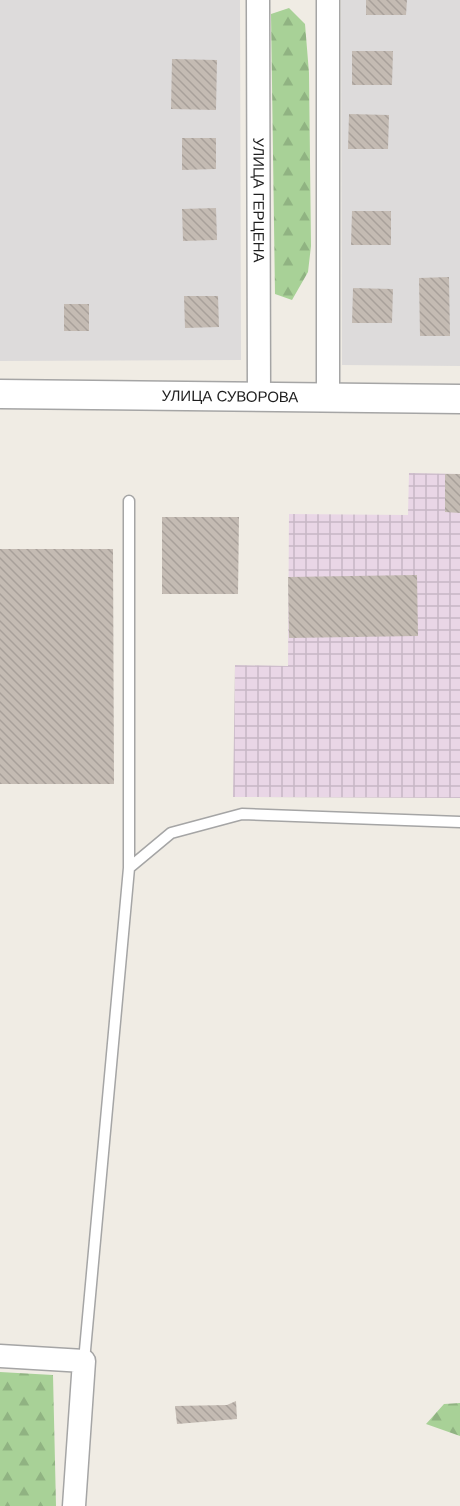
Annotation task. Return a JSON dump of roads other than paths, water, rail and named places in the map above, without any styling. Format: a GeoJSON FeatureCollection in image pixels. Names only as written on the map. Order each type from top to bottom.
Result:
{"type":"FeatureCollection","features":[{"type":"Feature","properties":{"kind":"street","name":"УЛИЦА ГЕРЦЕНА"},"geometry":{"type":"LineString","coordinates":[[258,0],[259,398]]}},
{"type":"Feature","properties":{"kind":"street"},"geometry":{"type":"LineString","coordinates":[[328,0],[328,397]]}},
{"type":"Feature","properties":{"kind":"street","name":"УЛИЦА СУВОРОВА"},"geometry":{"type":"LineString","coordinates":[[0,394],[460,399]]}},
{"type":"Feature","properties":{"kind":"street"},"geometry":{"type":"LineString","coordinates":[[0,1356],[84,1360],[74,1506]]}},
{"type":"Feature","properties":{"kind":"lane"},"geometry":{"type":"LineString","coordinates":[[84,1360],[129,868],[129,501]]}},
{"type":"Feature","properties":{"kind":"lane"},"geometry":{"type":"LineString","coordinates":[[129,868],[171,833],[242,814],[460,822]]}}]}
